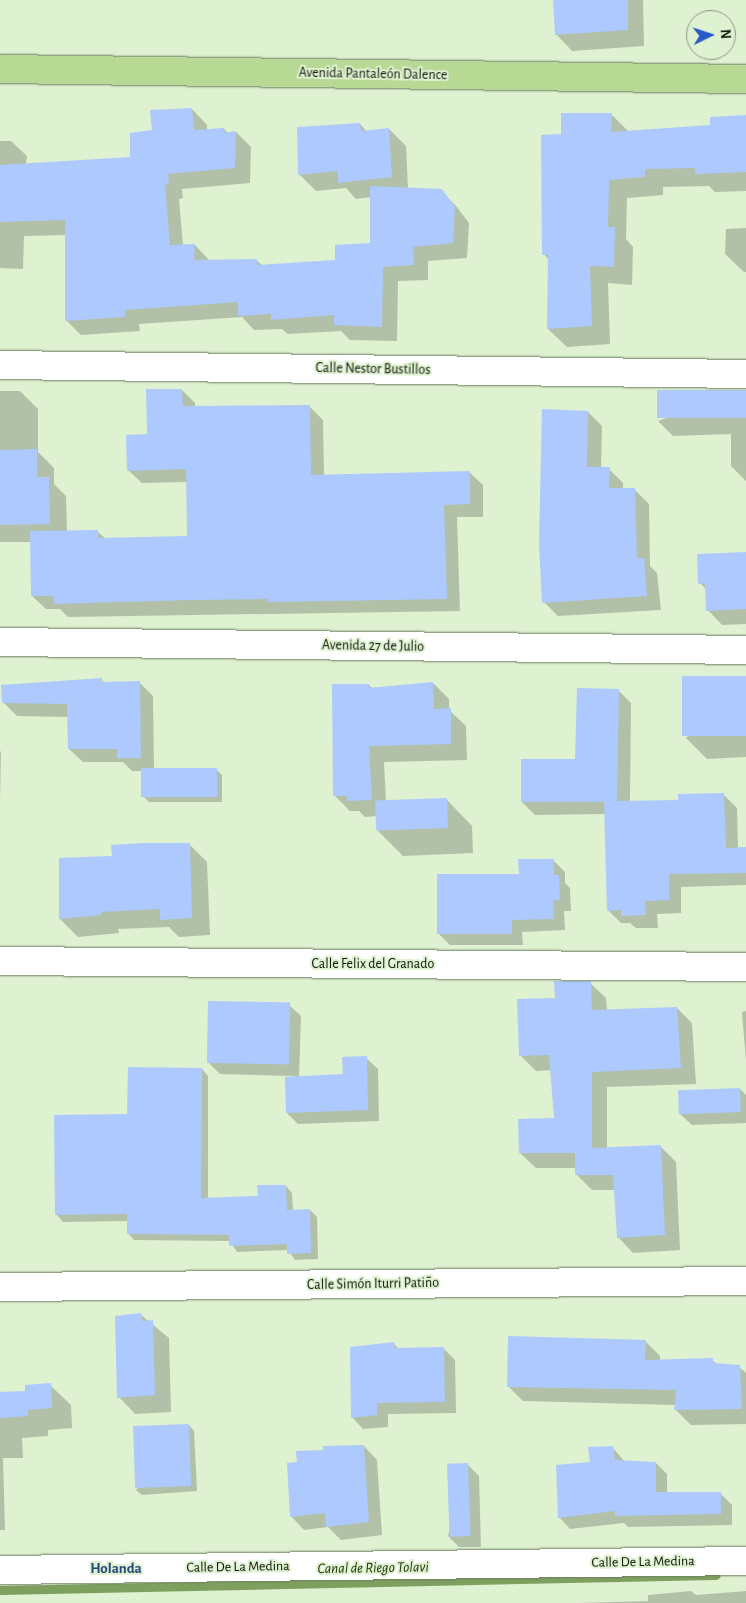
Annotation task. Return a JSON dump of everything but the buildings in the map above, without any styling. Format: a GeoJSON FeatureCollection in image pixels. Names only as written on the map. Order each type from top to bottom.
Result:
{"type":"FeatureCollection","features":[{"type":"Feature","properties":{"kind":"main road","name":"Avenida Pantaleón Dalence"},"geometry":{"type":"LineString","coordinates":[[0,68],[746,79]]}},
{"type":"Feature","properties":{"kind":"street","name":"Calle Nestor Bustillos"},"geometry":{"type":"LineString","coordinates":[[0,365],[746,374]]}},
{"type":"Feature","properties":{"kind":"street","name":"Avenida 27 de Julio"},"geometry":{"type":"LineString","coordinates":[[0,642],[746,650]]}},
{"type":"Feature","properties":{"kind":"street","name":"Calle Felix del Granado"},"geometry":{"type":"LineString","coordinates":[[0,960],[746,967]]}},
{"type":"Feature","properties":{"kind":"street","name":"Calle Simón Iturri Patiño"},"geometry":{"type":"LineString","coordinates":[[0,1287],[746,1281]]}},
{"type":"Feature","properties":{"kind":"street","name":"Calle De La Medina"},"geometry":{"type":"LineString","coordinates":[[0,1570],[746,1561]]}},
{"type":"Feature","properties":{"kind":"waterway","name":"Canal de Riego Tolavi"},"geometry":{"type":"LineString","coordinates":[[0,1590],[716,1575]]}},
{"type":"Feature","properties":{"kind":"district","name":"Holanda"},"geometry":{"type":"Point","coordinates":[116,1569]}}]}
